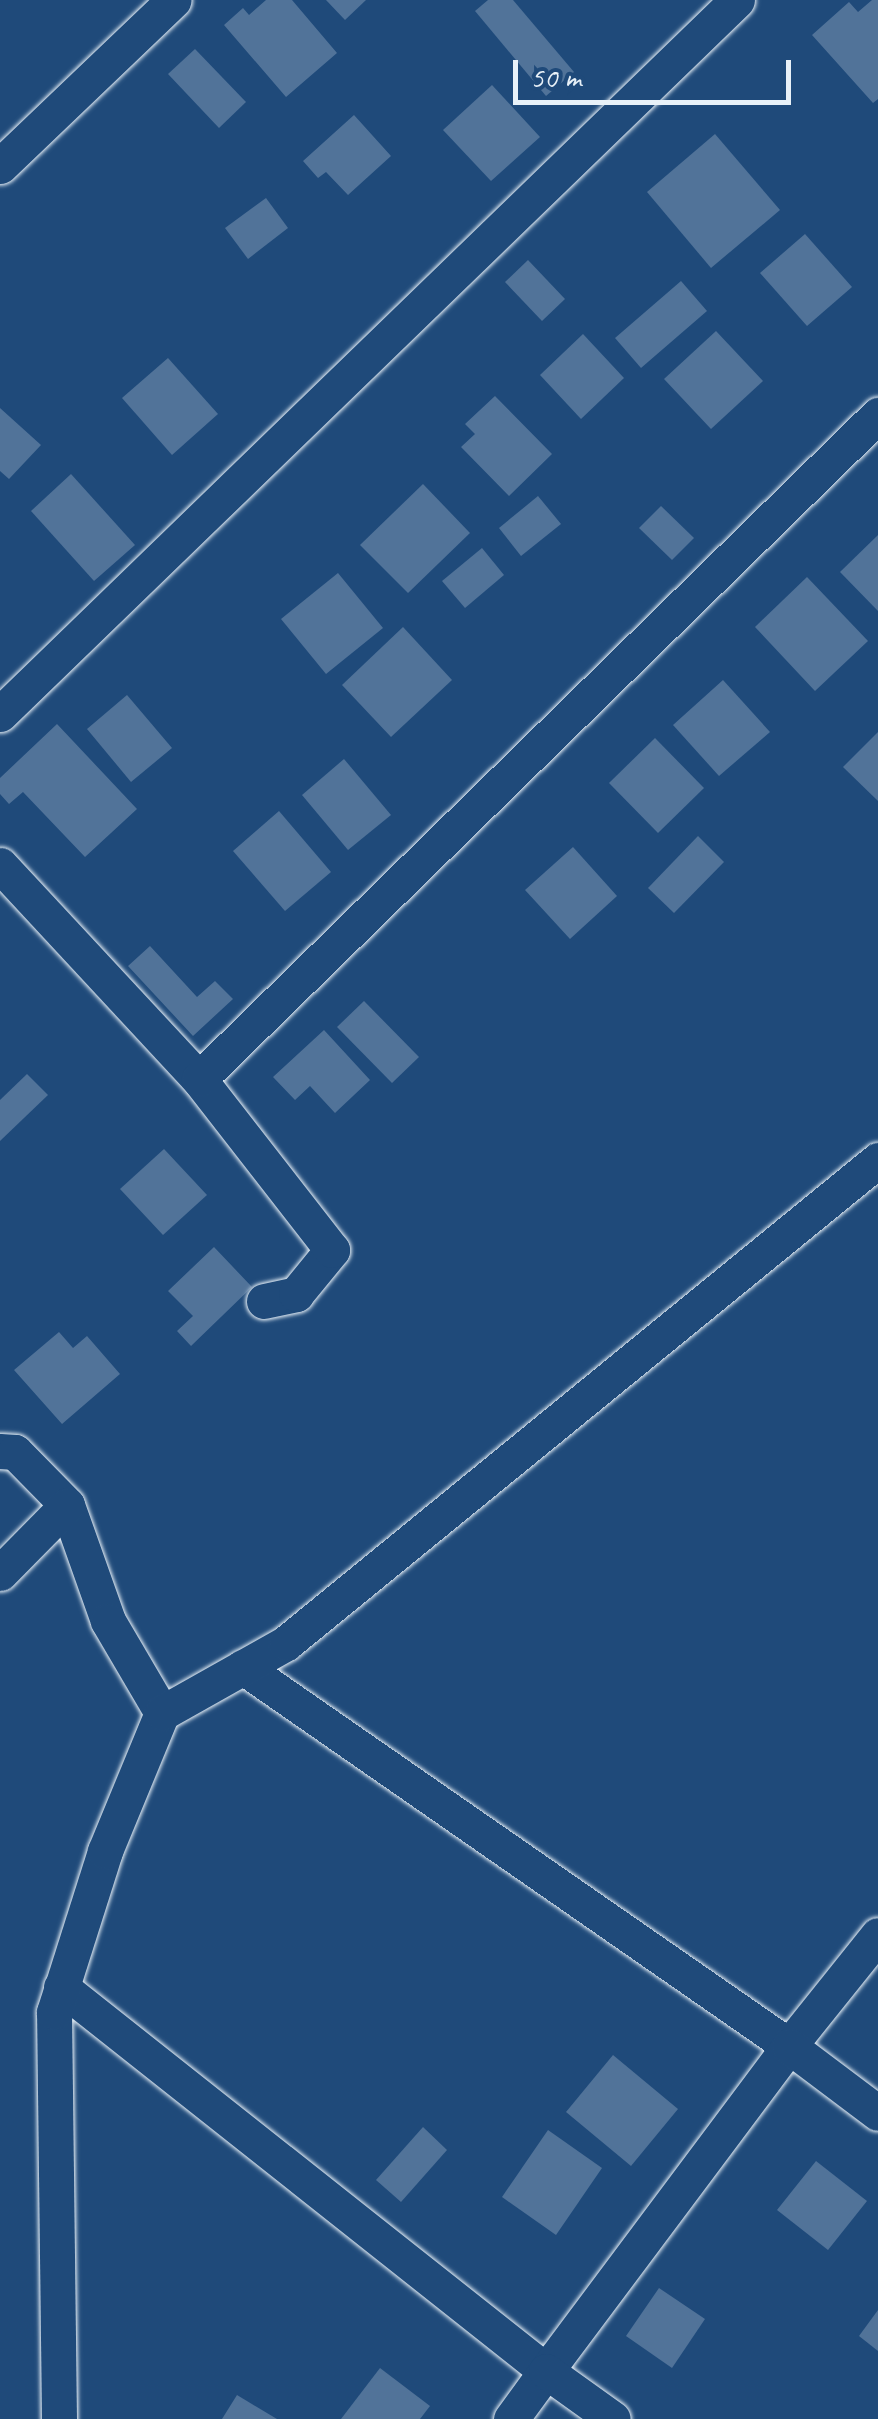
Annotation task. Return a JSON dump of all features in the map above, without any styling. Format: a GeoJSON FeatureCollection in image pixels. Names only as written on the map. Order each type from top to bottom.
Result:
{"type":"FeatureCollection","features":[{"type":"Feature","properties":{"kind":"street"},"geometry":{"type":"LineString","coordinates":[[0,166],[174,0]]}},
{"type":"Feature","properties":{"kind":"street"},"geometry":{"type":"LineString","coordinates":[[0,714],[737,0]]}},
{"type":"Feature","properties":{"kind":"street"},"geometry":{"type":"LineString","coordinates":[[199,1079],[878,415]]}},
{"type":"Feature","properties":{"kind":"street"},"geometry":{"type":"LineString","coordinates":[[0,865],[199,1079],[332,1250],[296,1294],[264,1301]]}},
{"type":"Feature","properties":{"kind":"street"},"geometry":{"type":"LineString","coordinates":[[60,2419],[54,2012],[105,1850],[162,1713],[286,1642],[878,1160]]}},
{"type":"Feature","properties":{"kind":"street"},"geometry":{"type":"LineString","coordinates":[[5,1446],[67,1505],[108,1621],[162,1713]]}},
{"type":"Feature","properties":{"kind":"street"},"geometry":{"type":"LineString","coordinates":[[0,1572],[67,1505]]}},
{"type":"Feature","properties":{"kind":"street"},"geometry":{"type":"LineString","coordinates":[[243,1667],[789,2046],[878,2113]]}},
{"type":"Feature","properties":{"kind":"street"},"geometry":{"type":"LineString","coordinates":[[511,2419],[789,2046],[878,1935]]}},
{"type":"Feature","properties":{"kind":"street"},"geometry":{"type":"LineString","coordinates":[[62,1988],[546,2371],[613,2419]]}},
{"type":"Feature","properties":{"kind":"building"},"geometry":{"type":"Polygon","coordinates":[[[266,0],[292,0],[337,53],[286,97],[224,25],[243,8],[249,15],[266,0]]]}},
{"type":"Feature","properties":{"kind":"building"},"geometry":{"type":"Polygon","coordinates":[[[326,0],[366,0],[345,20],[326,0]]]}},
{"type":"Feature","properties":{"kind":"building"},"geometry":{"type":"Polygon","coordinates":[[[488,0],[513,0],[574,72],[546,96],[475,11],[488,0]]]}},
{"type":"Feature","properties":{"kind":"building"},"geometry":{"type":"Polygon","coordinates":[[[872,0],[878,0],[878,99],[873,103],[812,35],[849,2],[858,12],[872,0]]]}},
{"type":"Feature","properties":{"kind":"building"},"geometry":{"type":"Polygon","coordinates":[[[195,49],[246,102],[219,128],[168,74],[195,49]]]}},
{"type":"Feature","properties":{"kind":"building"},"geometry":{"type":"Polygon","coordinates":[[[492,85],[540,137],[491,181],[443,130],[492,85]]]}},
{"type":"Feature","properties":{"kind":"building"},"geometry":{"type":"Polygon","coordinates":[[[354,115],[391,156],[348,195],[326,172],[318,178],[303,161],[354,115]]]}},
{"type":"Feature","properties":{"kind":"building"},"geometry":{"type":"Polygon","coordinates":[[[715,134],[780,210],[711,268],[647,192],[715,134]]]}},
{"type":"Feature","properties":{"kind":"building"},"geometry":{"type":"Polygon","coordinates":[[[266,198],[288,228],[248,259],[225,228],[266,198]]]}},
{"type":"Feature","properties":{"kind":"building"},"geometry":{"type":"Polygon","coordinates":[[[805,234],[852,287],[807,326],[760,273],[805,234]]]}},
{"type":"Feature","properties":{"kind":"building"},"geometry":{"type":"Polygon","coordinates":[[[528,260],[565,299],[542,321],[505,282],[528,260]]]}},
{"type":"Feature","properties":{"kind":"building"},"geometry":{"type":"Polygon","coordinates":[[[681,281],[707,311],[641,368],[615,338],[681,281]]]}},
{"type":"Feature","properties":{"kind":"building"},"geometry":{"type":"Polygon","coordinates":[[[716,331],[763,381],[711,429],[664,379],[716,331]]]}},
{"type":"Feature","properties":{"kind":"building"},"geometry":{"type":"Polygon","coordinates":[[[583,334],[624,378],[581,419],[540,375],[583,334]]]}},
{"type":"Feature","properties":{"kind":"building"},"geometry":{"type":"Polygon","coordinates":[[[168,358],[218,414],[172,455],[122,398],[168,358]]]}},
{"type":"Feature","properties":{"kind":"building"},"geometry":{"type":"Polygon","coordinates":[[[495,396],[552,454],[509,496],[461,447],[475,434],[465,424],[495,396]]]}},
{"type":"Feature","properties":{"kind":"building"},"geometry":{"type":"Polygon","coordinates":[[[0,408],[41,445],[9,479],[0,471],[0,408]]]}},
{"type":"Feature","properties":{"kind":"building"},"geometry":{"type":"Polygon","coordinates":[[[71,474],[135,545],[94,581],[31,511],[71,474]]]}},
{"type":"Feature","properties":{"kind":"building"},"geometry":{"type":"Polygon","coordinates":[[[423,484],[470,533],[408,593],[360,545],[423,484]]]}},
{"type":"Feature","properties":{"kind":"building"},"geometry":{"type":"Polygon","coordinates":[[[538,496],[561,524],[521,556],[499,528],[538,496]]]}},
{"type":"Feature","properties":{"kind":"building"},"geometry":{"type":"Polygon","coordinates":[[[661,506],[694,538],[672,560],[639,528],[661,506]]]}},
{"type":"Feature","properties":{"kind":"building"},"geometry":{"type":"Polygon","coordinates":[[[878,535],[878,611],[840,572],[878,535]]]}},
{"type":"Feature","properties":{"kind":"building"},"geometry":{"type":"Polygon","coordinates":[[[482,548],[504,575],[465,608],[442,581],[482,548]]]}},
{"type":"Feature","properties":{"kind":"building"},"geometry":{"type":"Polygon","coordinates":[[[338,573],[383,628],[326,674],[281,619],[338,573]]]}},
{"type":"Feature","properties":{"kind":"building"},"geometry":{"type":"Polygon","coordinates":[[[807,577],[868,641],[815,691],[755,627],[807,577]]]}},
{"type":"Feature","properties":{"kind":"building"},"geometry":{"type":"Polygon","coordinates":[[[403,627],[452,680],[391,737],[342,685],[403,627]]]}},
{"type":"Feature","properties":{"kind":"building"},"geometry":{"type":"Polygon","coordinates":[[[723,680],[770,732],[719,776],[673,725],[723,680]]]}},
{"type":"Feature","properties":{"kind":"building"},"geometry":{"type":"Polygon","coordinates":[[[127,695],[172,748],[131,782],[87,729],[127,695]]]}},
{"type":"Feature","properties":{"kind":"building"},"geometry":{"type":"Polygon","coordinates":[[[57,724],[137,809],[85,857],[23,792],[9,804],[0,794],[0,778],[57,724]]]}},
{"type":"Feature","properties":{"kind":"building"},"geometry":{"type":"Polygon","coordinates":[[[878,732],[878,801],[843,767],[878,732]]]}},
{"type":"Feature","properties":{"kind":"building"},"geometry":{"type":"Polygon","coordinates":[[[655,738],[704,788],[658,833],[609,783],[655,738]]]}},
{"type":"Feature","properties":{"kind":"building"},"geometry":{"type":"Polygon","coordinates":[[[344,759],[391,815],[348,850],[302,795],[344,759]]]}},
{"type":"Feature","properties":{"kind":"building"},"geometry":{"type":"Polygon","coordinates":[[[279,811],[331,872],[285,911],[233,851],[279,811]]]}},
{"type":"Feature","properties":{"kind":"building"},"geometry":{"type":"Polygon","coordinates":[[[698,836],[724,862],[674,913],[648,888],[698,836]]]}},
{"type":"Feature","properties":{"kind":"building"},"geometry":{"type":"Polygon","coordinates":[[[573,847],[617,896],[570,939],[525,890],[573,847]]]}},
{"type":"Feature","properties":{"kind":"building"},"geometry":{"type":"Polygon","coordinates":[[[150,946],[197,997],[215,981],[233,999],[193,1036],[128,966],[150,946]]]}},
{"type":"Feature","properties":{"kind":"building"},"geometry":{"type":"Polygon","coordinates":[[[364,1001],[419,1057],[392,1083],[337,1027],[364,1001]]]}},
{"type":"Feature","properties":{"kind":"building"},"geometry":{"type":"Polygon","coordinates":[[[324,1030],[370,1080],[335,1113],[310,1086],[295,1100],[273,1077],[324,1030]]]}},
{"type":"Feature","properties":{"kind":"building"},"geometry":{"type":"Polygon","coordinates":[[[27,1074],[48,1095],[0,1141],[0,1100],[27,1074]]]}},
{"type":"Feature","properties":{"kind":"building"},"geometry":{"type":"Polygon","coordinates":[[[164,1149],[207,1195],[163,1235],[120,1189],[164,1149]]]}},
{"type":"Feature","properties":{"kind":"building"},"geometry":{"type":"Polygon","coordinates":[[[214,1247],[252,1287],[191,1346],[177,1331],[193,1316],[168,1291],[214,1247]]]}},
{"type":"Feature","properties":{"kind":"building"},"geometry":{"type":"Polygon","coordinates":[[[59,1332],[73,1348],[87,1336],[120,1374],[62,1424],[14,1370],[59,1332]]]}},
{"type":"Feature","properties":{"kind":"building"},"geometry":{"type":"Polygon","coordinates":[[[613,2055],[678,2109],[631,2166],[566,2112],[613,2055]]]}},
{"type":"Feature","properties":{"kind":"building"},"geometry":{"type":"Polygon","coordinates":[[[423,2127],[447,2150],[401,2202],[376,2180],[423,2127]]]}},
{"type":"Feature","properties":{"kind":"building"},"geometry":{"type":"Polygon","coordinates":[[[548,2130],[602,2168],[556,2235],[502,2197],[548,2130]]]}},
{"type":"Feature","properties":{"kind":"building"},"geometry":{"type":"Polygon","coordinates":[[[816,2161],[867,2201],[828,2250],[777,2210],[816,2161]]]}},
{"type":"Feature","properties":{"kind":"building"},"geometry":{"type":"Polygon","coordinates":[[[659,2288],[705,2319],[672,2368],[626,2336],[659,2288]]]}},
{"type":"Feature","properties":{"kind":"building"},"geometry":{"type":"Polygon","coordinates":[[[878,2310],[878,2351],[859,2336],[878,2310]]]}},
{"type":"Feature","properties":{"kind":"building"},"geometry":{"type":"Polygon","coordinates":[[[380,2368],[430,2406],[420,2419],[341,2419],[380,2368]]]}},
{"type":"Feature","properties":{"kind":"building"},"geometry":{"type":"Polygon","coordinates":[[[237,2395],[277,2419],[222,2419],[237,2395]]]}}]}
